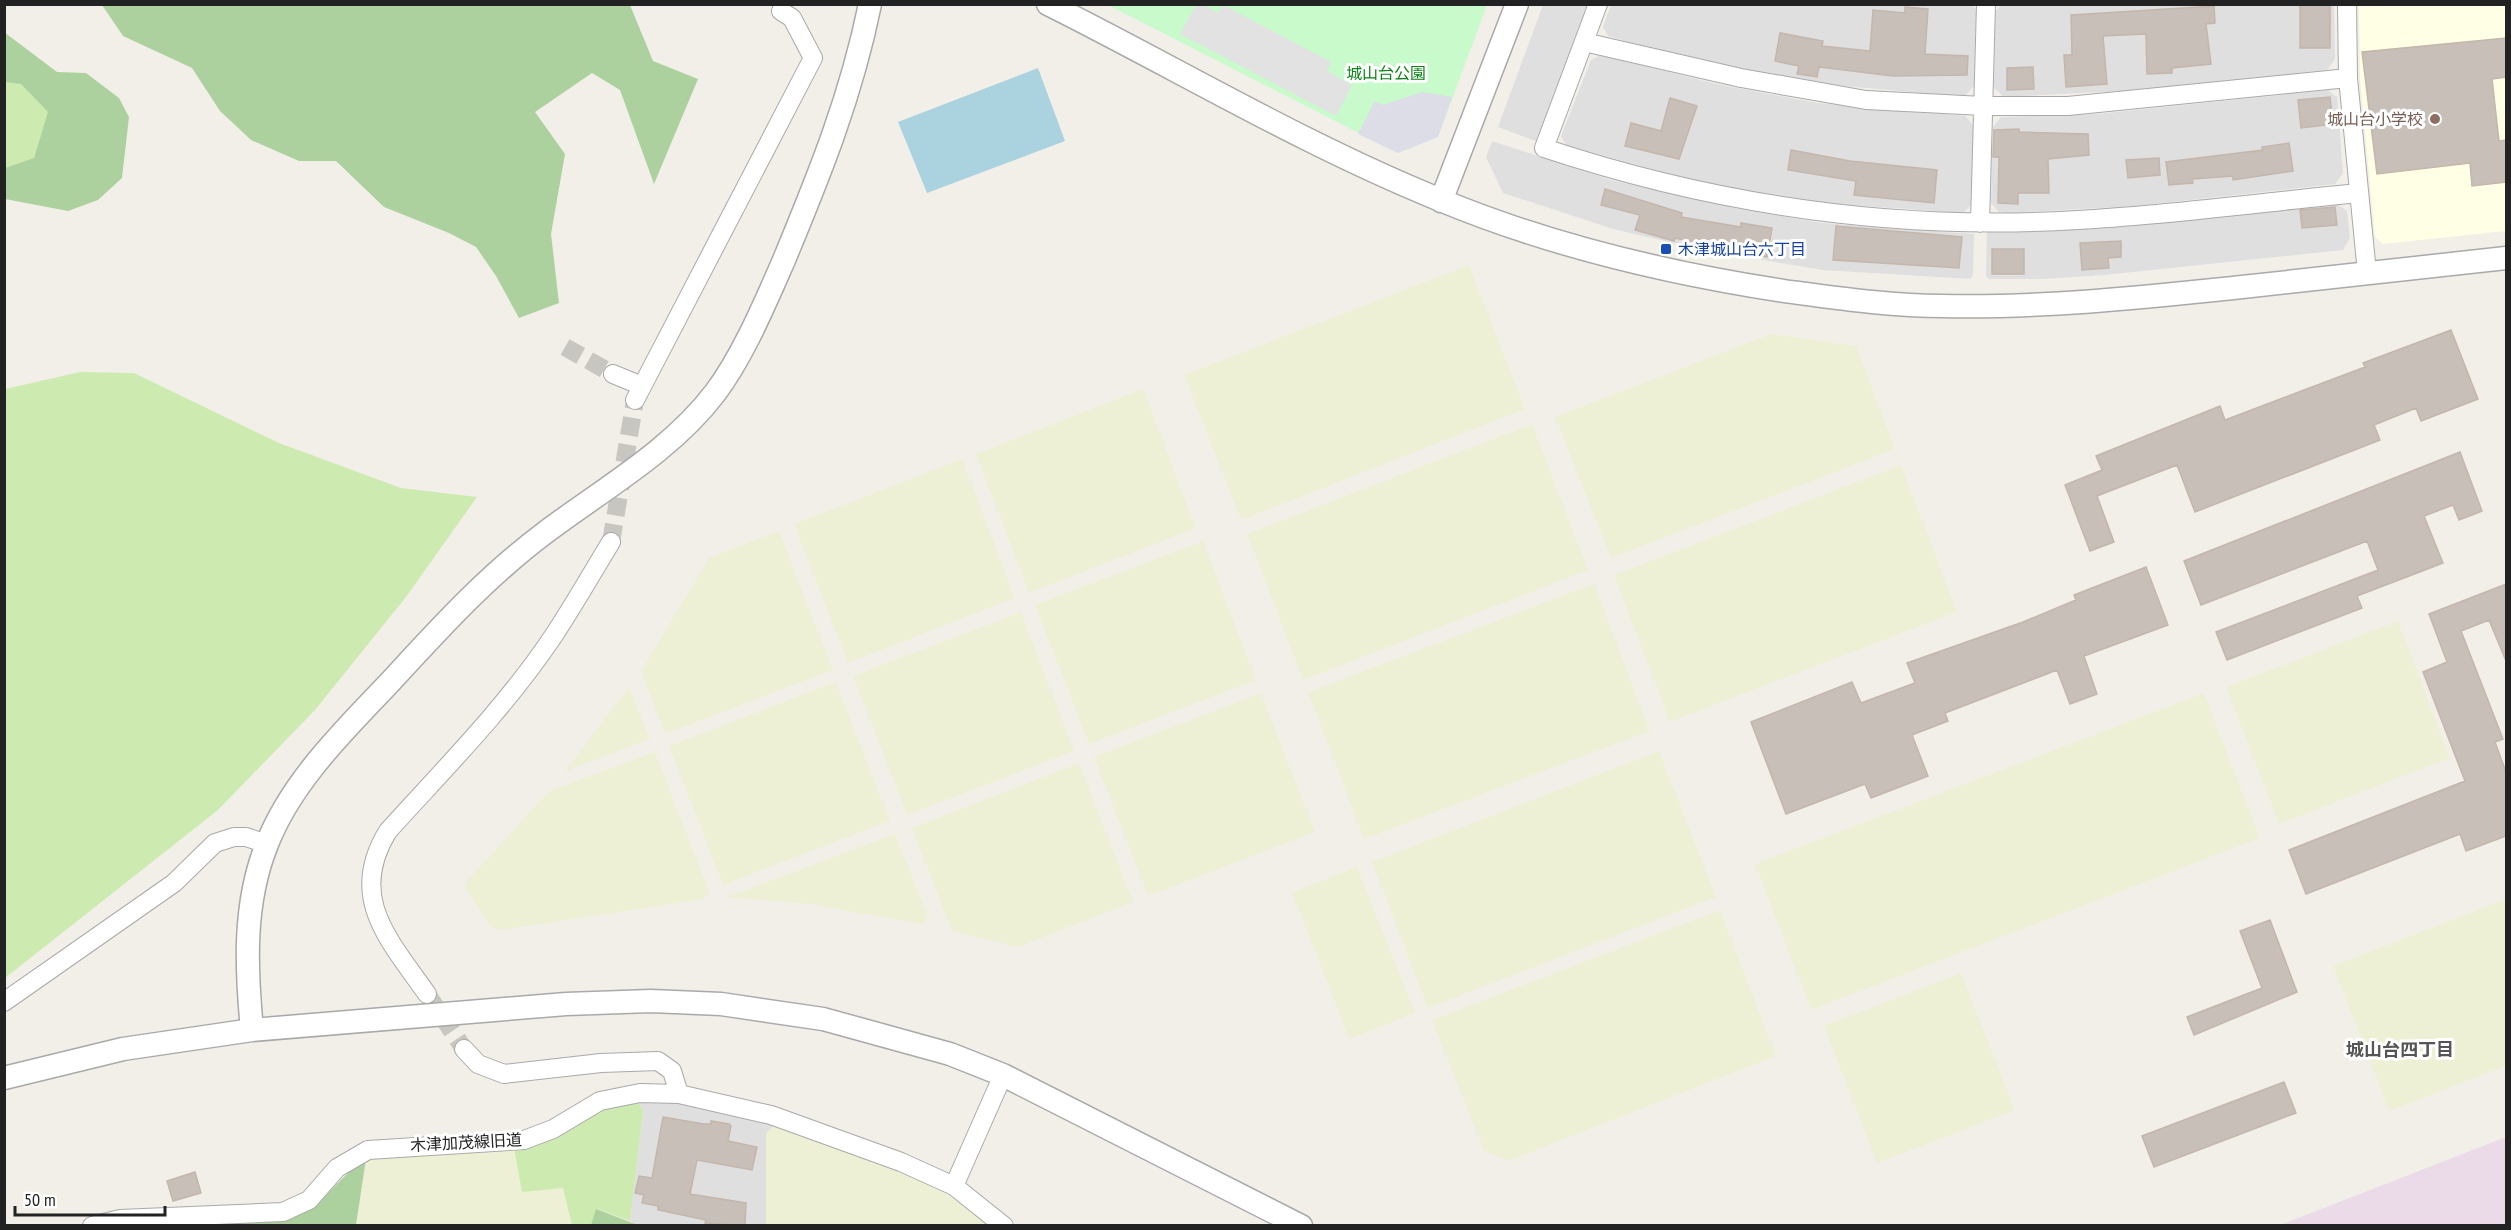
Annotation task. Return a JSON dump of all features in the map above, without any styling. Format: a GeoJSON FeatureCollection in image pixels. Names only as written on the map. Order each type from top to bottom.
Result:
{"type":"FeatureCollection","features":[{"type":"Feature","properties":{"kind":"street"},"geometry":{"type":"LineString","coordinates":[[252,1030],[247,977],[249,923],[257,877],[267,844],[289,801],[311,769],[483,583],[536,540],[679,433],[716,393],[759,317],[833,140],[858,64],[870,4]]}},
{"type":"Feature","properties":{"kind":"street"},"geometry":{"type":"LineString","coordinates":[[1048,4],[1313,142],[1441,201],[1547,238],[1629,262],[1710,280],[1851,301],[1939,306],[2062,304],[2138,299],[2506,258]]}},
{"type":"Feature","properties":{"kind":"street"},"geometry":{"type":"LineString","coordinates":[[1441,201],[1517,4]]}},
{"type":"Feature","properties":{"kind":"street"},"geometry":{"type":"LineString","coordinates":[[1598,4],[1544,148],[1614,172],[1719,196],[1806,211],[1980,223],[2087,220],[2358,193]]}},
{"type":"Feature","properties":{"kind":"street"},"geometry":{"type":"LineString","coordinates":[[1980,223],[1986,4]]}},
{"type":"Feature","properties":{"kind":"street"},"geometry":{"type":"LineString","coordinates":[[2347,4],[2349,78],[2367,273]]}},
{"type":"Feature","properties":{"kind":"street"},"geometry":{"type":"LineString","coordinates":[[614,374],[639,393],[813,58],[792,18],[781,11]]}},
{"type":"Feature","properties":{"kind":"street"},"geometry":{"type":"LineString","coordinates":[[1584,42],[1741,78],[1866,100],[1983,106],[2068,106],[2349,78]]}},
{"type":"Feature","properties":{"kind":"street"},"geometry":{"type":"LineString","coordinates":[[427,994],[392,945],[375,914],[370,892],[370,876],[379,845],[388,831],[458,757],[513,690],[553,636],[611,542]]}},
{"type":"Feature","properties":{"kind":"street"},"geometry":{"type":"LineString","coordinates":[[4,1002],[174,884],[215,843],[234,837],[246,837],[267,844]]}},
{"type":"Feature","properties":{"kind":"street"},"geometry":{"type":"LineString","coordinates":[[4,1078],[123,1049],[252,1030],[566,1004],[651,1001],[721,1004],[772,1010],[866,1028],[950,1054],[1003,1075],[1301,1226]]}},
{"type":"Feature","properties":{"kind":"street"},"geometry":{"type":"LineString","coordinates":[[464,1048],[478,1064],[504,1074],[601,1062],[658,1061],[672,1071],[679,1094]]}},
{"type":"Feature","properties":{"kind":"street"},"geometry":{"type":"LineString","coordinates":[[954,1186],[1003,1075]]}},
{"type":"Feature","properties":{"kind":"street","name":"木津加茂線旧道"},"geometry":{"type":"LineString","coordinates":[[92,1226],[120,1219],[283,1212],[309,1200],[338,1168],[368,1150],[524,1140],[540,1136],[582,1110],[613,1097],[640,1093],[679,1094],[771,1115],[901,1162],[954,1186],[1004,1226]]}},
{"type":"Feature","properties":{"kind":"shaded area"},"geometry":{"type":"Polygon","coordinates":[[[1196,5],[1203,5],[1218,13],[1223,5],[1331,62],[1327,71],[1352,85],[1336,116],[1180,34],[1196,5]]]}},
{"type":"Feature","properties":{"kind":"shaded area"},"geometry":{"type":"Polygon","coordinates":[[[1543,5],[1590,5],[1538,142],[1498,127],[1543,5]]]}},
{"type":"Feature","properties":{"kind":"shaded area"},"geometry":{"type":"Polygon","coordinates":[[[1611,5],[1971,5],[1976,9],[1974,86],[1964,97],[1824,84],[1683,57],[1608,36],[1603,27],[1611,5]]]}},
{"type":"Feature","properties":{"kind":"shaded area"},"geometry":{"type":"Polygon","coordinates":[[[2001,5],[2334,5],[2335,59],[2327,70],[2162,89],[2004,97],[1994,88],[1995,12],[2001,5]]]}},
{"type":"Feature","properties":{"kind":"shaded area","name":"城山台小学校"},"geometry":{"type":"Polygon","coordinates":[[[2359,5],[2506,5],[2506,231],[2383,244],[2375,237],[2360,78],[2359,5]]]}},
{"type":"Feature","properties":{"kind":"shaded area"},"geometry":{"type":"Polygon","coordinates":[[[1600,55],[1721,85],[1818,103],[1965,116],[1973,125],[1972,204],[1963,213],[1810,202],[1705,184],[1566,145],[1561,136],[1591,60],[1600,55]]]}},
{"type":"Feature","properties":{"kind":"shaded area"},"geometry":{"type":"Polygon","coordinates":[[[2328,90],[2337,97],[2343,173],[2335,184],[2135,206],[2007,213],[1999,212],[1991,203],[1993,127],[2001,117],[2097,114],[2328,90]]]}},
{"type":"Feature","properties":{"kind":"shaded area"},"geometry":{"type":"Polygon","coordinates":[[[1422,92],[1452,97],[1438,137],[1398,153],[1358,134],[1375,101],[1383,105],[1422,92]]]}},
{"type":"Feature","properties":{"kind":"shaded area"},"geometry":{"type":"Polygon","coordinates":[[[1492,141],[1611,180],[1739,209],[1823,223],[1974,234],[1973,275],[1970,279],[1823,270],[1703,250],[1613,229],[1503,193],[1486,157],[1492,141]]]}},
{"type":"Feature","properties":{"kind":"shaded area"},"geometry":{"type":"Polygon","coordinates":[[[2336,203],[2347,211],[2350,238],[2343,250],[2104,275],[2041,279],[1989,279],[1986,276],[1987,232],[2107,228],[2336,203]]]}},
{"type":"Feature","properties":{"kind":"shaded area"},"geometry":{"type":"Polygon","coordinates":[[[1469,265],[1525,409],[1241,520],[1184,375],[1469,265]]]}},
{"type":"Feature","properties":{"kind":"shaded area"},"geometry":{"type":"Polygon","coordinates":[[[1771,334],[1856,346],[1895,449],[1611,558],[1555,417],[1771,334]]]}},
{"type":"Feature","properties":{"kind":"shaded area"},"geometry":{"type":"Polygon","coordinates":[[[1143,389],[1196,528],[1029,593],[976,454],[1143,389]]]}},
{"type":"Feature","properties":{"kind":"shaded area"},"geometry":{"type":"Polygon","coordinates":[[[1532,424],[1588,570],[1303,680],[1247,534],[1532,424]]]}},
{"type":"Feature","properties":{"kind":"shaded area"},"geometry":{"type":"Polygon","coordinates":[[[962,459],[1015,598],[848,663],[794,524],[962,459]]]}},
{"type":"Feature","properties":{"kind":"shaded area"},"geometry":{"type":"Polygon","coordinates":[[[1901,465],[1957,612],[1670,722],[1614,575],[1901,465]]]}},
{"type":"Feature","properties":{"kind":"shaded area"},"geometry":{"type":"Polygon","coordinates":[[[779,531],[833,670],[665,734],[641,671],[709,558],[779,531]]]}},
{"type":"Feature","properties":{"kind":"shaded area"},"geometry":{"type":"Polygon","coordinates":[[[1203,541],[1256,680],[1089,744],[1035,605],[1203,541]]]}},
{"type":"Feature","properties":{"kind":"shaded area"},"geometry":{"type":"Polygon","coordinates":[[[1594,584],[1650,731],[1364,839],[1308,692],[1594,584]]]}},
{"type":"Feature","properties":{"kind":"shaded area"},"geometry":{"type":"Polygon","coordinates":[[[1021,612],[1074,751],[907,815],[853,676],[1021,612]]]}},
{"type":"Feature","properties":{"kind":"shaded area"},"geometry":{"type":"Polygon","coordinates":[[[2398,621],[2450,758],[2279,824],[2226,687],[2398,621]]]}},
{"type":"Feature","properties":{"kind":"shaded area"},"geometry":{"type":"Polygon","coordinates":[[[836,682],[890,821],[723,885],[669,746],[836,682]]]}},
{"type":"Feature","properties":{"kind":"shaded area"},"geometry":{"type":"Polygon","coordinates":[[[629,687],[650,739],[564,772],[629,687]]]}},
{"type":"Feature","properties":{"kind":"shaded area"},"geometry":{"type":"Polygon","coordinates":[[[1261,693],[1315,832],[1148,896],[1094,757],[1261,693]]]}},
{"type":"Feature","properties":{"kind":"shaded area"},"geometry":{"type":"Polygon","coordinates":[[[2204,693],[2260,838],[1811,1010],[1755,864],[2204,693]]]}},
{"type":"Feature","properties":{"kind":"shaded area"},"geometry":{"type":"Polygon","coordinates":[[[1659,751],[1716,897],[1428,1008],[1372,862],[1659,751]]]}},
{"type":"Feature","properties":{"kind":"shaded area"},"geometry":{"type":"Polygon","coordinates":[[[655,752],[709,891],[704,899],[502,930],[491,927],[465,887],[468,880],[549,791],[655,752]]]}},
{"type":"Feature","properties":{"kind":"shaded area"},"geometry":{"type":"Polygon","coordinates":[[[1079,763],[1133,902],[1018,947],[952,931],[912,828],[1079,763]]]}},
{"type":"Feature","properties":{"kind":"shaded area"},"geometry":{"type":"Polygon","coordinates":[[[895,834],[928,916],[923,924],[809,904],[727,897],[895,834]]]}},
{"type":"Feature","properties":{"kind":"shaded area"},"geometry":{"type":"Polygon","coordinates":[[[1357,867],[1415,1013],[1349,1039],[1292,892],[1357,867]]]}},
{"type":"Feature","properties":{"kind":"shaded area"},"geometry":{"type":"Polygon","coordinates":[[[2506,899],[2506,1066],[2389,1111],[2333,966],[2506,899]]]}},
{"type":"Feature","properties":{"kind":"shaded area"},"geometry":{"type":"Polygon","coordinates":[[[1720,910],[1776,1056],[1508,1161],[1484,1151],[1432,1020],[1720,910]]]}},
{"type":"Feature","properties":{"kind":"shaded area"},"geometry":{"type":"Polygon","coordinates":[[[1961,973],[2015,1110],[1877,1163],[1824,1026],[1961,973]]]}},
{"type":"Feature","properties":{"kind":"shaded area"},"geometry":{"type":"Polygon","coordinates":[[[670,1099],[775,1124],[766,1134],[766,1225],[638,1226],[630,1221],[643,1112],[639,1103],[670,1099]]]}},
{"type":"Feature","properties":{"kind":"shaded area"},"geometry":{"type":"Polygon","coordinates":[[[775,1124],[906,1173],[942,1191],[990,1226],[766,1226],[766,1134],[775,1124]]]}},
{"type":"Feature","properties":{"kind":"shaded area"},"geometry":{"type":"Polygon","coordinates":[[[2506,1137],[2506,1225],[2280,1225],[2506,1137]]]}},
{"type":"Feature","properties":{"kind":"shaded area"},"geometry":{"type":"Polygon","coordinates":[[[514,1148],[522,1191],[564,1188],[572,1225],[356,1226],[366,1159],[514,1148]]]}},
{"type":"Feature","properties":{"kind":"green space"},"geometry":{"type":"Polygon","coordinates":[[[102,5],[630,5],[653,61],[698,79],[654,184],[620,90],[592,73],[535,112],[565,154],[551,234],[559,303],[519,318],[496,276],[476,247],[449,233],[384,207],[336,161],[299,161],[251,140],[220,111],[192,68],[123,36],[102,5]]]}},
{"type":"Feature","properties":{"kind":"green space","name":"城山台公園"},"geometry":{"type":"Polygon","coordinates":[[[1108,5],[1487,5],[1438,137],[1398,153],[1108,5]]]}},
{"type":"Feature","properties":{"kind":"green space"},"geometry":{"type":"Polygon","coordinates":[[[4,32],[57,72],[86,73],[119,98],[129,117],[122,178],[98,200],[68,211],[5,199],[5,168],[34,158],[48,112],[21,84],[5,82],[4,32]]]}},
{"type":"Feature","properties":{"kind":"green space"},"geometry":{"type":"Polygon","coordinates":[[[4,48],[81,116],[5,198],[4,48]]]}},
{"type":"Feature","properties":{"kind":"green space"},"geometry":{"type":"Polygon","coordinates":[[[80,372],[134,373],[279,443],[401,488],[477,497],[406,597],[315,710],[218,810],[5,978],[5,389],[80,372]]]}},
{"type":"Feature","properties":{"kind":"green space"},"geometry":{"type":"Polygon","coordinates":[[[621,1103],[639,1103],[643,1112],[630,1221],[597,1209],[591,1225],[572,1225],[563,1188],[522,1192],[514,1148],[556,1135],[621,1103]]]}},
{"type":"Feature","properties":{"kind":"green space"},"geometry":{"type":"Polygon","coordinates":[[[366,1159],[356,1225],[128,1226],[281,1219],[295,1215],[317,1202],[366,1159]]]}},
{"type":"Feature","properties":{"kind":"green space"},"geometry":{"type":"Polygon","coordinates":[[[596,1209],[638,1225],[591,1225],[596,1209]]]}},
{"type":"Feature","properties":{"kind":"water"},"geometry":{"type":"Polygon","coordinates":[[[1038,68],[1065,141],[927,193],[898,122],[1038,68]]]}},
{"type":"Feature","properties":{"kind":"building"},"geometry":{"type":"Polygon","coordinates":[[[2300,4],[2330,4],[2330,48],[2300,48],[2300,4]]]}},
{"type":"Feature","properties":{"kind":"building"},"geometry":{"type":"Polygon","coordinates":[[[2214,6],[2215,23],[2206,24],[2211,64],[2172,68],[2172,73],[2147,74],[2146,34],[2103,36],[2107,84],[2066,87],[2064,55],[2072,55],[2071,15],[2214,6]]]}},
{"type":"Feature","properties":{"kind":"building"},"geometry":{"type":"Polygon","coordinates":[[[1905,7],[1928,9],[1925,54],[1968,56],[1967,75],[1893,76],[1819,67],[1817,77],[1797,74],[1799,66],[1775,61],[1780,33],[1823,41],[1822,46],[1870,51],[1873,10],[1905,13],[1905,7]]]}},
{"type":"Feature","properties":{"kind":"building"},"geometry":{"type":"Polygon","coordinates":[[[2506,38],[2506,77],[2492,79],[2499,141],[2506,140],[2506,182],[2472,186],[2470,163],[2377,174],[2362,52],[2506,38]]]}},
{"type":"Feature","properties":{"kind":"building"},"geometry":{"type":"Polygon","coordinates":[[[2033,67],[2034,89],[2007,90],[2007,68],[2033,67]]]}},
{"type":"Feature","properties":{"kind":"building"},"geometry":{"type":"Polygon","coordinates":[[[2330,97],[2333,124],[2301,128],[2298,100],[2330,97]]]}},
{"type":"Feature","properties":{"kind":"building"},"geometry":{"type":"Polygon","coordinates":[[[1670,98],[1697,106],[1679,159],[1625,146],[1631,123],[1661,131],[1670,98]]]}},
{"type":"Feature","properties":{"kind":"building"},"geometry":{"type":"Polygon","coordinates":[[[2019,129],[2019,132],[2088,134],[2089,155],[2048,159],[2049,193],[2018,193],[2018,204],[1998,203],[1999,157],[1993,157],[1994,130],[2019,129]]]}},
{"type":"Feature","properties":{"kind":"building"},"geometry":{"type":"Polygon","coordinates":[[[2289,143],[2293,171],[2233,180],[2233,176],[2192,179],[2193,183],[2169,185],[2166,162],[2263,150],[2262,147],[2289,143]]]}},
{"type":"Feature","properties":{"kind":"building"},"geometry":{"type":"Polygon","coordinates":[[[1791,150],[1850,161],[1937,170],[1934,203],[1854,195],[1856,181],[1788,170],[1791,150]]]}},
{"type":"Feature","properties":{"kind":"building"},"geometry":{"type":"Polygon","coordinates":[[[2159,158],[2160,175],[2128,178],[2126,160],[2159,158]]]}},
{"type":"Feature","properties":{"kind":"building"},"geometry":{"type":"Polygon","coordinates":[[[1605,189],[1682,213],[1681,217],[1741,227],[1741,223],[1772,228],[1767,257],[1675,238],[1674,241],[1635,230],[1640,215],[1601,205],[1605,189]]]}},
{"type":"Feature","properties":{"kind":"building"},"geometry":{"type":"Polygon","coordinates":[[[2335,207],[2337,225],[2302,228],[2300,210],[2335,207]]]}},
{"type":"Feature","properties":{"kind":"building"},"geometry":{"type":"Polygon","coordinates":[[[1836,226],[1962,237],[1959,268],[1833,260],[1836,226]]]}},
{"type":"Feature","properties":{"kind":"building"},"geometry":{"type":"Polygon","coordinates":[[[2121,241],[2121,257],[2108,258],[2109,268],[2082,270],[2080,243],[2121,241]]]}},
{"type":"Feature","properties":{"kind":"building"},"geometry":{"type":"Polygon","coordinates":[[[1992,249],[2024,249],[2024,274],[1992,274],[1992,249]]]}},
{"type":"Feature","properties":{"kind":"building"},"geometry":{"type":"Polygon","coordinates":[[[2451,330],[2478,399],[2421,421],[2416,408],[2374,425],[2380,440],[2195,512],[2177,465],[2097,496],[2114,542],[2090,551],[2065,485],[2102,470],[2096,456],[2220,406],[2225,420],[2365,367],[2363,363],[2451,330]]]}},
{"type":"Feature","properties":{"kind":"building"},"geometry":{"type":"Polygon","coordinates":[[[2460,452],[2482,511],[2459,520],[2453,505],[2424,516],[2443,563],[2357,596],[2362,608],[2227,660],[2216,632],[2378,570],[2367,541],[2201,605],[2184,561],[2460,452]]]}},
{"type":"Feature","properties":{"kind":"building"},"geometry":{"type":"Polygon","coordinates":[[[2146,567],[2168,625],[2084,656],[2097,694],[2070,704],[2057,670],[1945,713],[1948,721],[1912,735],[1928,776],[1871,798],[1865,784],[1786,814],[1751,722],[1852,682],[1861,703],[1915,683],[1907,663],[2023,622],[2076,600],[2074,595],[2146,567]]]}},
{"type":"Feature","properties":{"kind":"building"},"geometry":{"type":"Polygon","coordinates":[[[2506,584],[2506,661],[2489,620],[2461,631],[2503,739],[2495,742],[2506,772],[2506,836],[2466,851],[2460,834],[2306,894],[2289,850],[2465,781],[2423,672],[2447,662],[2429,614],[2506,584]]]}},
{"type":"Feature","properties":{"kind":"building"},"geometry":{"type":"Polygon","coordinates":[[[2270,920],[2297,992],[2194,1035],[2187,1017],[2262,988],[2240,931],[2270,920]]]}},
{"type":"Feature","properties":{"kind":"building"},"geometry":{"type":"Polygon","coordinates":[[[2284,1082],[2296,1113],[2154,1167],[2142,1136],[2284,1082]]]}},
{"type":"Feature","properties":{"kind":"building"},"geometry":{"type":"Polygon","coordinates":[[[663,1117],[704,1124],[711,1124],[711,1121],[729,1124],[731,1126],[728,1141],[757,1147],[752,1170],[697,1160],[690,1194],[746,1203],[745,1226],[705,1223],[706,1220],[658,1210],[658,1206],[642,1203],[644,1195],[635,1193],[639,1176],[652,1178],[663,1117]]]}},
{"type":"Feature","properties":{"kind":"building"},"geometry":{"type":"Polygon","coordinates":[[[195,1172],[201,1193],[173,1201],[167,1181],[195,1172]]]}},
{"type":"Feature","properties":{"kind":"tunnel"},"geometry":{"type":"LineString","coordinates":[[565,347],[613,374]]}},
{"type":"Feature","properties":{"kind":"tunnel"},"geometry":{"type":"LineString","coordinates":[[611,542],[635,400]]}},
{"type":"Feature","properties":{"kind":"tunnel"},"geometry":{"type":"LineString","coordinates":[[427,994],[464,1049]]}},
{"type":"Feature","properties":{"kind":"place","name":"城山台小学校"},"geometry":{"type":"Point","coordinates":[2435,119]}},
{"type":"Feature","properties":{"kind":"place","name":"木津城山台六丁目"},"geometry":{"type":"Point","coordinates":[1666,249]}},
{"type":"Feature","properties":{"kind":"district","name":"城山台四丁目"},"geometry":{"type":"Point","coordinates":[2400,1050]}}]}
